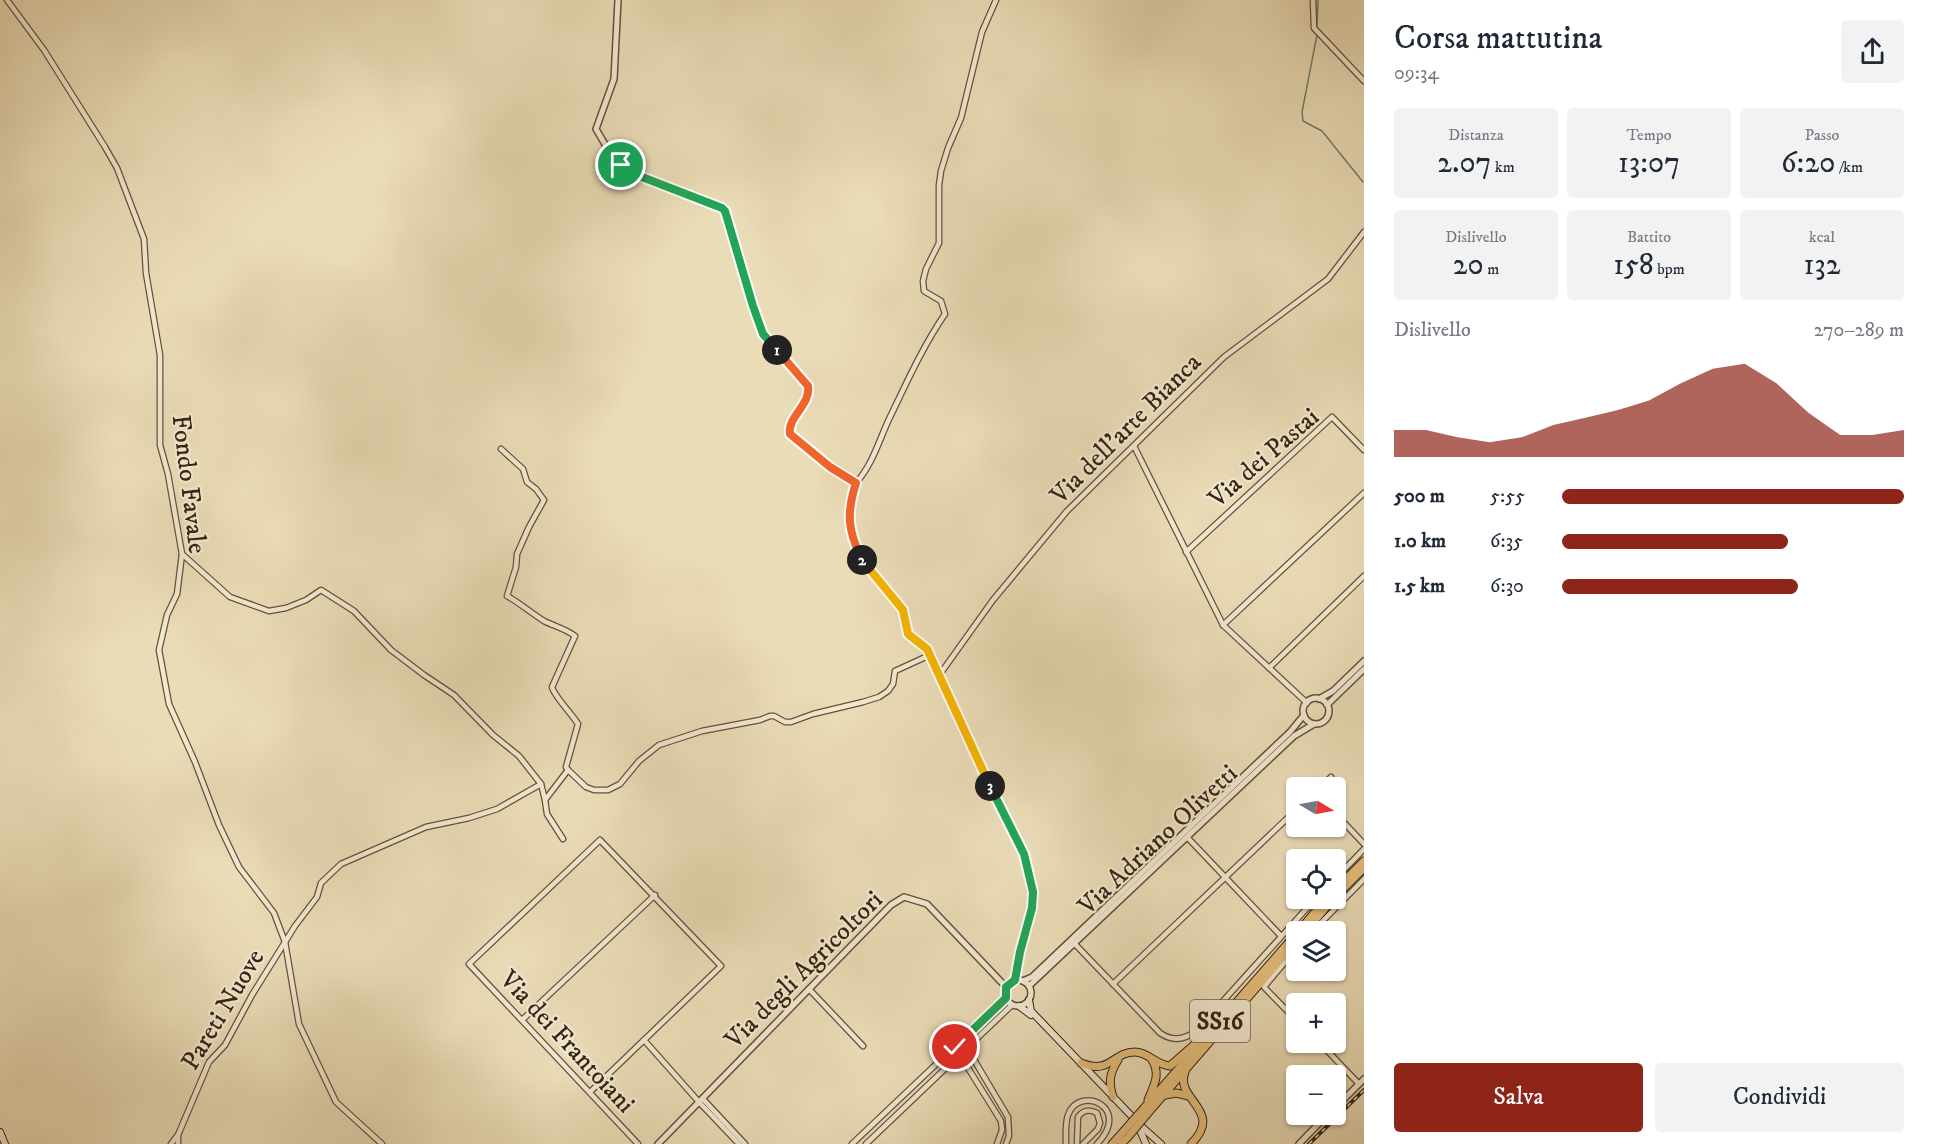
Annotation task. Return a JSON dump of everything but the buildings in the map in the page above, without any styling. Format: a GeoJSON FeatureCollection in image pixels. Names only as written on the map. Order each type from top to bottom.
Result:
{"type":"FeatureCollection","features":[{"type":"Feature","properties":{"kind":"highway"},"geometry":{"type":"LineString","coordinates":[[1346,879],[1364,861]]}},
{"type":"Feature","properties":{"kind":"highway"},"geometry":{"type":"LineString","coordinates":[[1346,887],[1364,868]]}},
{"type":"Feature","properties":{"kind":"highway","name":"SS16"},"geometry":{"type":"LineString","coordinates":[[1308,921],[1318,909]]}},
{"type":"Feature","properties":{"kind":"highway"},"geometry":{"type":"LineString","coordinates":[[1315,921],[1325,909]]}},
{"type":"Feature","properties":{"kind":"highway","name":"SS16"},"geometry":{"type":"LineString","coordinates":[[1112,1144],[1125,1135],[1210,1031],[1286,945]]}},
{"type":"Feature","properties":{"kind":"highway","name":"SS16"},"geometry":{"type":"LineString","coordinates":[[1146,1110],[1162,1096],[1286,953]]}},
{"type":"Feature","properties":{"kind":"highway"},"geometry":{"type":"LineString","coordinates":[[1081,1063],[1091,1067],[1106,1066],[1131,1052],[1146,1054],[1165,1066],[1170,1066],[1210,1031]]}},
{"type":"Feature","properties":{"kind":"highway"},"geometry":{"type":"LineString","coordinates":[[1113,1096],[1109,1081],[1111,1071],[1119,1058]]}},
{"type":"Feature","properties":{"kind":"highway"},"geometry":{"type":"LineString","coordinates":[[1146,1110],[1158,1076],[1151,1058]]}},
{"type":"Feature","properties":{"kind":"highway"},"geometry":{"type":"LineString","coordinates":[[1190,1144],[1202,1130],[1203,1121],[1202,1111],[1186,1092],[1183,1078],[1191,1062]]}},
{"type":"Feature","properties":{"kind":"highway"},"geometry":{"type":"LineString","coordinates":[[1162,1096],[1184,1094],[1194,1100]]}},
{"type":"Feature","properties":{"kind":"highway","name":"SS16"},"geometry":{"type":"LineString","coordinates":[[1121,1144],[1125,1135]]}},
{"type":"Feature","properties":{"kind":"main road"},"geometry":{"type":"LineString","coordinates":[[1029,1000],[1030,1012],[1142,1130],[1161,1144]]}},
{"type":"Feature","properties":{"kind":"main road"},"geometry":{"type":"LineString","coordinates":[[1016,1006],[1030,1012],[1113,1096],[1142,1130],[1146,1144]]}},
{"type":"Feature","properties":{"kind":"main road"},"geometry":{"type":"LineString","coordinates":[[0,1132],[5,1144]]}},
{"type":"Feature","properties":{"kind":"street","name":"Fondo Favale"},"geometry":{"type":"LineString","coordinates":[[8,0],[44,50],[117,168],[144,239],[146,273],[160,355],[160,445],[168,474],[182,554],[177,594],[167,615],[160,640],[159,650],[165,694],[219,825],[239,867],[274,913],[285,942]]}},
{"type":"Feature","properties":{"kind":"street"},"geometry":{"type":"LineString","coordinates":[[618,0],[614,79],[596,126],[598,133],[606,146],[628,170],[725,211],[747,290],[763,334],[808,386],[807,398],[790,427],[790,434],[830,467],[856,483]]}},
{"type":"Feature","properties":{"kind":"street"},"geometry":{"type":"LineString","coordinates":[[852,1144],[1006,998],[1006,987],[1015,980],[1033,898],[1027,862],[938,677],[927,649],[908,634],[903,610],[869,570],[850,532],[849,518],[856,483],[872,460],[926,341],[945,314],[941,300],[924,291],[922,281],[939,243],[941,171],[961,118],[982,32],[996,0]]}},
{"type":"Feature","properties":{"kind":"street"},"geometry":{"type":"LineString","coordinates":[[1313,0],[1314,27],[1364,81]]}},
{"type":"Feature","properties":{"kind":"street","name":"Via dell'arte Bianca"},"geometry":{"type":"LineString","coordinates":[[938,677],[993,600],[1054,526],[1224,357],[1328,279],[1364,232]]}},
{"type":"Feature","properties":{"kind":"street","name":"Via dei Pastai"},"geometry":{"type":"LineString","coordinates":[[1186,552],[1332,417],[1364,450]]}},
{"type":"Feature","properties":{"kind":"street"},"geometry":{"type":"LineString","coordinates":[[1134,446],[1223,625],[1269,668],[1307,703],[1333,691],[1364,660]]}},
{"type":"Feature","properties":{"kind":"street"},"geometry":{"type":"LineString","coordinates":[[501,449],[523,469],[527,482],[544,500],[517,554],[516,567],[507,596],[521,603],[545,621],[575,636],[552,691],[568,708],[578,724],[566,767],[586,787],[594,790],[608,790],[620,784],[639,761],[659,745],[702,731],[770,716],[784,722],[791,722],[879,697],[893,684],[894,673],[897,670],[930,656]]}},
{"type":"Feature","properties":{"kind":"street"},"geometry":{"type":"LineString","coordinates":[[1223,625],[1364,493]]}},
{"type":"Feature","properties":{"kind":"street"},"geometry":{"type":"LineString","coordinates":[[182,554],[230,597],[269,611],[286,608],[306,600],[321,590],[354,611],[391,650],[454,695],[493,735],[519,756],[541,784],[545,800],[544,807],[563,839]]}},
{"type":"Feature","properties":{"kind":"street"},"geometry":{"type":"LineString","coordinates":[[1269,668],[1364,576]]}},
{"type":"Feature","properties":{"kind":"street","name":"Via Adriano Olivetti"},"geometry":{"type":"LineString","coordinates":[[1023,981],[1032,977],[1073,942],[1294,736],[1325,720],[1329,713],[1327,705],[1364,669]]}},
{"type":"Feature","properties":{"kind":"street"},"geometry":{"type":"LineString","coordinates":[[1319,699],[1327,705]]}},
{"type":"Feature","properties":{"kind":"street","name":"Via Adriano Olivetti"},"geometry":{"type":"LineString","coordinates":[[1029,986],[1290,732],[1304,715],[1307,703]]}},
{"type":"Feature","properties":{"kind":"street"},"geometry":{"type":"LineString","coordinates":[[1304,715],[1314,724]]}},
{"type":"Feature","properties":{"kind":"street"},"geometry":{"type":"LineString","coordinates":[[545,800],[568,770]]}},
{"type":"Feature","properties":{"kind":"street"},"geometry":{"type":"LineString","coordinates":[[285,942],[317,897],[321,883],[342,864],[426,826],[469,818],[497,808],[541,784]]}},
{"type":"Feature","properties":{"kind":"street"},"geometry":{"type":"LineString","coordinates":[[1113,984],[1286,820]]}},
{"type":"Feature","properties":{"kind":"street"},"geometry":{"type":"LineString","coordinates":[[1346,825],[1364,844]]}},
{"type":"Feature","properties":{"kind":"street"},"geometry":{"type":"LineString","coordinates":[[1187,837],[1281,936]]}},
{"type":"Feature","properties":{"kind":"street","name":"Via dei Frantoiani"},"geometry":{"type":"LineString","coordinates":[[638,1144],[469,964],[600,840],[655,895]]}},
{"type":"Feature","properties":{"kind":"street"},"geometry":{"type":"LineString","coordinates":[[1346,868],[1364,849]]}},
{"type":"Feature","properties":{"kind":"street"},"geometry":{"type":"LineString","coordinates":[[1322,921],[1364,879]]}},
{"type":"Feature","properties":{"kind":"street"},"geometry":{"type":"LineString","coordinates":[[522,1020],[655,895],[721,966],[590,1092]]}},
{"type":"Feature","properties":{"kind":"street","name":"Via degli Agricoltori"},"geometry":{"type":"LineString","coordinates":[[658,1144],[891,905],[904,897],[927,904],[1006,987]]}},
{"type":"Feature","properties":{"kind":"street"},"geometry":{"type":"LineString","coordinates":[[1073,942],[1160,1033],[1169,1038],[1183,1038],[1197,1030],[1306,909]]}},
{"type":"Feature","properties":{"kind":"street","name":"Pareti Nuove"},"geometry":{"type":"LineString","coordinates":[[178,1144],[178,1135],[209,1062],[225,1045],[252,995],[285,942]]}},
{"type":"Feature","properties":{"kind":"street","name":"Pareti Nuove"},"geometry":{"type":"LineString","coordinates":[[285,942],[299,1024],[336,1102],[382,1144]]}},
{"type":"Feature","properties":{"kind":"street"},"geometry":{"type":"LineString","coordinates":[[1286,961],[1263,987],[1286,1010]]}},
{"type":"Feature","properties":{"kind":"street"},"geometry":{"type":"LineString","coordinates":[[866,1144],[960,1054],[1016,1006],[1029,1000],[1031,993],[1029,986],[1023,981],[1015,980]]}},
{"type":"Feature","properties":{"kind":"street"},"geometry":{"type":"LineString","coordinates":[[809,989],[863,1046]]}},
{"type":"Feature","properties":{"kind":"street"},"geometry":{"type":"LineString","coordinates":[[1006,998],[1016,1006]]}},
{"type":"Feature","properties":{"kind":"street"},"geometry":{"type":"LineString","coordinates":[[644,1040],[739,1144]]}},
{"type":"Feature","properties":{"kind":"street"},"geometry":{"type":"LineString","coordinates":[[962,1040],[1008,1117],[1009,1136],[1006,1144]]}},
{"type":"Feature","properties":{"kind":"street"},"geometry":{"type":"LineString","coordinates":[[955,1047],[1000,1121],[1002,1130],[997,1144]]}},
{"type":"Feature","properties":{"kind":"street"},"geometry":{"type":"LineString","coordinates":[[1330,1053],[1362,1081],[1346,1097]]}},
{"type":"Feature","properties":{"kind":"street"},"geometry":{"type":"LineString","coordinates":[[1066,1144],[1068,1113],[1075,1105],[1088,1100],[1104,1107],[1110,1119],[1108,1131],[1097,1144]]}},
{"type":"Feature","properties":{"kind":"street"},"geometry":{"type":"LineString","coordinates":[[700,1101],[745,1144]]}},
{"type":"Feature","properties":{"kind":"street"},"geometry":{"type":"LineString","coordinates":[[1077,1144],[1078,1117],[1090,1110],[1099,1116],[1100,1123],[1098,1129],[1083,1144]]}},
{"type":"Feature","properties":{"kind":"street"},"geometry":{"type":"LineString","coordinates":[[1299,1144],[1318,1125]]}},
{"type":"Feature","properties":{"kind":"street"},"geometry":{"type":"LineString","coordinates":[[171,1144],[178,1135]]}},
{"type":"Feature","properties":{"kind":"waterway"},"geometry":{"type":"LineString","coordinates":[[1317,28],[1318,0]]}},
{"type":"Feature","properties":{"kind":"waterway"},"geometry":{"type":"LineString","coordinates":[[1317,35],[1302,112],[1303,121],[1322,131],[1363,182]]}},
{"type":"Feature","properties":{"kind":"railway"},"geometry":{"type":"LineString","coordinates":[[1309,1144],[1364,1090]]}},
{"type":"Feature","properties":{"kind":"route"},"geometry":{"type":"LineString","coordinates":[[621,165],[642,177],[725,211],[763,334],[808,386],[807,398],[790,427],[790,434],[830,467],[856,483],[849,518],[850,532],[856,547],[869,570],[903,610],[908,634],[927,649],[963,732],[1024,854],[1033,898],[1015,980],[1006,987],[1006,998],[955,1047]]}}]}
